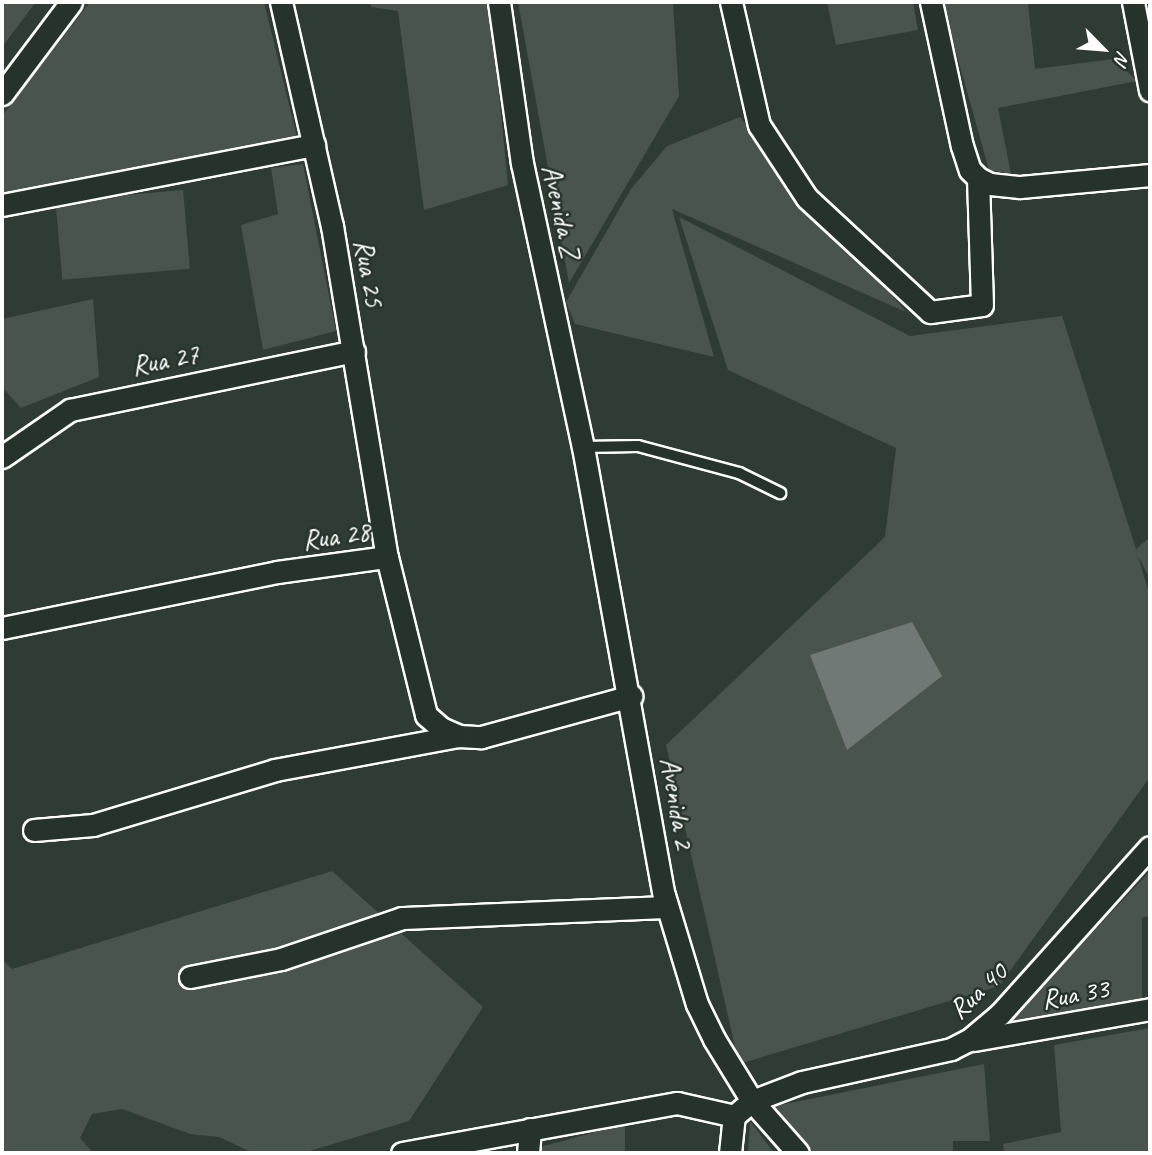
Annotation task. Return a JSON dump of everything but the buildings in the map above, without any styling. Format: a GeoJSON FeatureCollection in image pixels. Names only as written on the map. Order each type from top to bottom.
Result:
{"type":"FeatureCollection","features":[{"type":"Feature","properties":{"kind":"street"},"geometry":{"type":"LineString","coordinates":[[2,94],[71,2]]}},
{"type":"Feature","properties":{"kind":"street","name":"Rua 25"},"geometry":{"type":"LineString","coordinates":[[281,2],[314,145],[354,351],[387,557]]}},
{"type":"Feature","properties":{"kind":"street","name":"Avenida Z"},"geometry":{"type":"LineString","coordinates":[[499,2],[522,163],[582,439]]}},
{"type":"Feature","properties":{"kind":"street"},"geometry":{"type":"LineString","coordinates":[[732,2],[759,125],[807,198],[930,313],[982,305],[978,178]]}},
{"type":"Feature","properties":{"kind":"street"},"geometry":{"type":"LineString","coordinates":[[930,2],[962,146],[970,170],[978,178],[990,184],[1020,187],[1150,175]]}},
{"type":"Feature","properties":{"kind":"street"},"geometry":{"type":"LineString","coordinates":[[1133,2],[1150,90]]}},
{"type":"Feature","properties":{"kind":"street"},"geometry":{"type":"LineString","coordinates":[[2,205],[314,145]]}},
{"type":"Feature","properties":{"kind":"street","name":"Rua 27"},"geometry":{"type":"LineString","coordinates":[[2,457],[70,410],[354,351]]}},
{"type":"Feature","properties":{"kind":"street","name":"Avenida 2"},"geometry":{"type":"LineString","coordinates":[[582,439],[631,696],[667,907],[697,1004],[752,1101],[799,1153]]}},
{"type":"Feature","properties":{"kind":"street","name":"Rua 28"},"geometry":{"type":"LineString","coordinates":[[2,628],[278,572],[387,557],[426,715],[459,736]]}},
{"type":"Feature","properties":{"kind":"street"},"geometry":{"type":"LineString","coordinates":[[34,831],[93,825],[275,770],[459,736],[481,737],[631,696]]}},
{"type":"Feature","properties":{"kind":"street","name":"Rua 40"},"geometry":{"type":"LineString","coordinates":[[734,1116],[752,1101],[802,1082],[951,1049],[969,1040],[1000,1014],[1150,847]]}},
{"type":"Feature","properties":{"kind":"street"},"geometry":{"type":"LineString","coordinates":[[190,977],[281,959],[402,918],[667,907]]}},
{"type":"Feature","properties":{"kind":"street","name":"Rua 33"},"geometry":{"type":"LineString","coordinates":[[969,1040],[1150,1009]]}},
{"type":"Feature","properties":{"kind":"street"},"geometry":{"type":"LineString","coordinates":[[402,1153],[677,1102],[734,1116],[730,1153]]}},
{"type":"Feature","properties":{"kind":"street"},"geometry":{"type":"LineString","coordinates":[[528,1153],[530,1129]]}},
{"type":"Feature","properties":{"kind":"lane"},"geometry":{"type":"LineString","coordinates":[[582,439],[638,446],[738,473],[780,492]]}},
{"type":"Feature","properties":{"kind":"shaded area"},"geometry":{"type":"Polygon","coordinates":[[[2,2],[36,2],[2,47],[2,2]]]}},
{"type":"Feature","properties":{"kind":"shaded area"},"geometry":{"type":"Polygon","coordinates":[[[90,2],[264,2],[297,137],[2,193],[2,116],[90,2]]]}},
{"type":"Feature","properties":{"kind":"shaded area"},"geometry":{"type":"Polygon","coordinates":[[[370,2],[490,2],[508,185],[424,210],[398,11],[371,7],[370,2]]]}},
{"type":"Feature","properties":{"kind":"shaded area"},"geometry":{"type":"Polygon","coordinates":[[[518,2],[673,2],[679,96],[569,283],[518,2]]]}},
{"type":"Feature","properties":{"kind":"shaded area"},"geometry":{"type":"Polygon","coordinates":[[[827,2],[913,2],[918,30],[836,45],[827,2]]]}},
{"type":"Feature","properties":{"kind":"shaded area"},"geometry":{"type":"Polygon","coordinates":[[[942,2],[1035,2],[1028,4],[1035,69],[1114,59],[1137,81],[998,108],[1011,174],[989,170],[942,2]]]}},
{"type":"Feature","properties":{"kind":"shaded area"},"geometry":{"type":"Polygon","coordinates":[[[740,117],[906,312],[672,209],[714,357],[575,324],[566,302],[631,189],[667,146],[740,117]]]}},
{"type":"Feature","properties":{"kind":"shaded area"},"geometry":{"type":"Polygon","coordinates":[[[303,164],[336,331],[263,350],[241,225],[278,214],[271,168],[303,164]]]}},
{"type":"Feature","properties":{"kind":"shaded area"},"geometry":{"type":"Polygon","coordinates":[[[183,190],[190,269],[62,280],[55,201],[183,190]]]}},
{"type":"Feature","properties":{"kind":"shaded area"},"geometry":{"type":"Polygon","coordinates":[[[679,217],[910,336],[1062,316],[1136,549],[1150,537],[1150,579],[1138,556],[1150,596],[1150,777],[999,986],[739,1064],[666,745],[885,537],[896,448],[728,370],[679,217]]]}},
{"type":"Feature","properties":{"kind":"shaded area"},"geometry":{"type":"Polygon","coordinates":[[[93,299],[99,377],[21,408],[2,387],[2,319],[93,299]]]}},
{"type":"Feature","properties":{"kind":"shaded area"},"geometry":{"type":"Polygon","coordinates":[[[912,622],[942,676],[847,750],[810,655],[912,622]]]}},
{"type":"Feature","properties":{"kind":"shaded area"},"geometry":{"type":"Polygon","coordinates":[[[332,871],[483,1007],[409,1121],[303,1153],[253,1153],[219,1137],[190,1134],[122,1109],[92,1114],[80,1138],[93,1153],[2,1153],[2,959],[12,969],[332,871]]]}},
{"type":"Feature","properties":{"kind":"shaded area"},"geometry":{"type":"Polygon","coordinates":[[[1150,871],[1150,915],[1142,918],[1142,1000],[1005,1026],[1150,871]]]}},
{"type":"Feature","properties":{"kind":"shaded area"},"geometry":{"type":"Polygon","coordinates":[[[1150,1028],[1150,1153],[1004,1153],[1003,1144],[1061,1132],[1054,1045],[1150,1028]]]}},
{"type":"Feature","properties":{"kind":"shaded area"},"geometry":{"type":"Polygon","coordinates":[[[984,1064],[990,1141],[953,1141],[953,1153],[814,1153],[775,1106],[984,1064]]]}},
{"type":"Feature","properties":{"kind":"shaded area"},"geometry":{"type":"Polygon","coordinates":[[[750,1121],[774,1153],[748,1153],[750,1121]]]}},
{"type":"Feature","properties":{"kind":"shaded area"},"geometry":{"type":"Polygon","coordinates":[[[625,1124],[625,1153],[537,1153],[537,1148],[625,1124]]]}}]}
